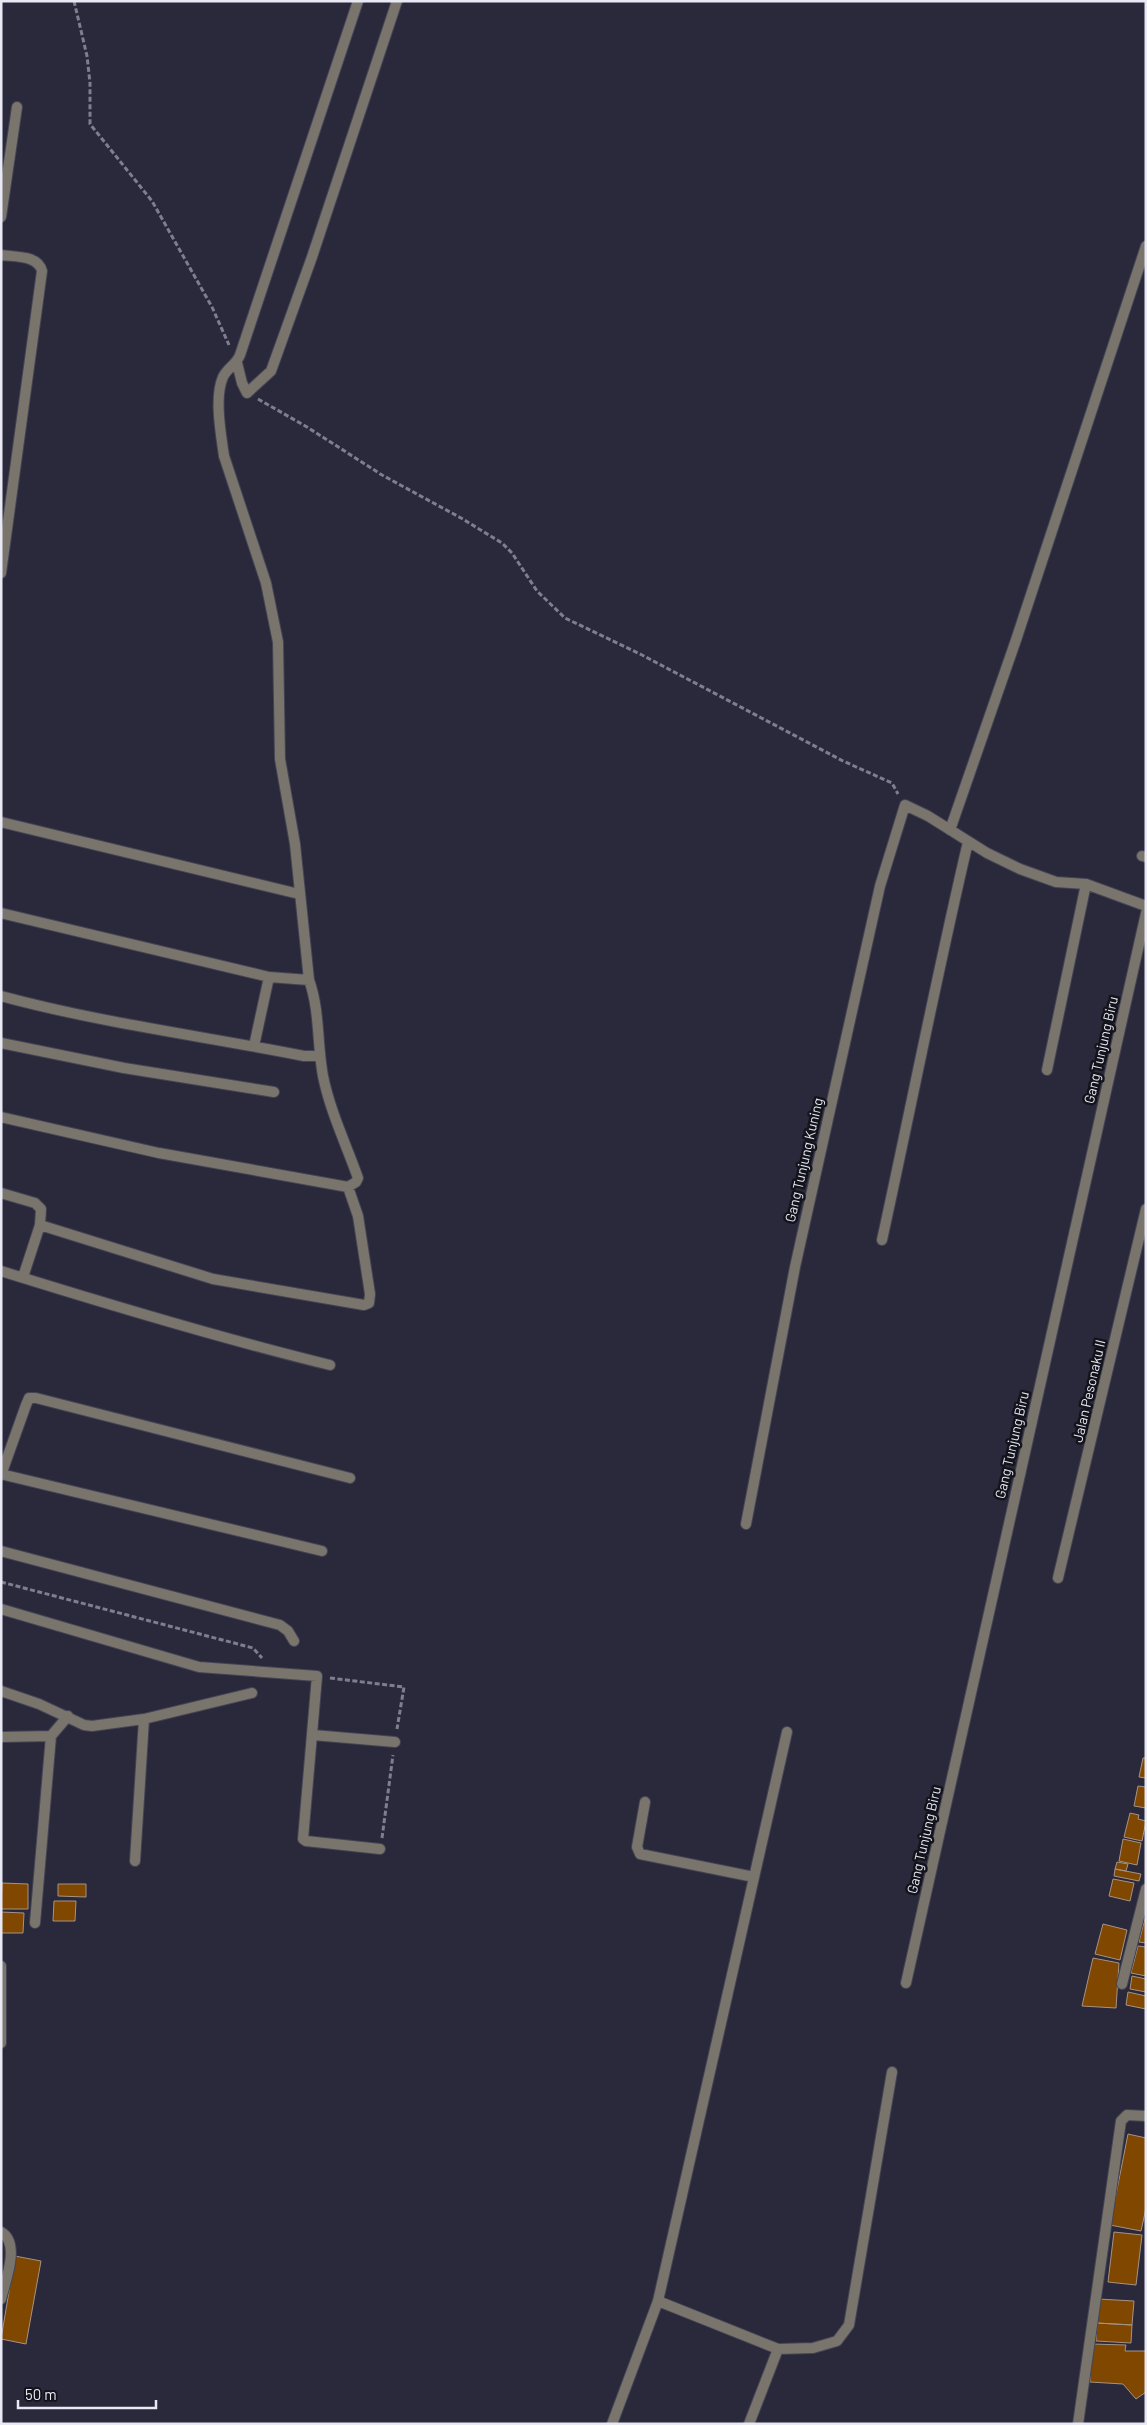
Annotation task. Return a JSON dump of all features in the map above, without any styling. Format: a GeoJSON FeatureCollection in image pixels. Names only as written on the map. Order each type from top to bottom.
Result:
{"type":"FeatureCollection","features":[{"type":"Feature","properties":{"kind":"street"},"geometry":{"type":"LineString","coordinates":[[1,1117],[159,1153],[348,1187],[356,1182],[358,1178],[329,1098],[320,1056],[313,994],[308,980],[291,816],[280,759],[276,633],[266,583],[234,490],[221,436],[220,391],[223,376],[232,367],[358,1]]}},
{"type":"Feature","properties":{"kind":"street"},"geometry":{"type":"LineString","coordinates":[[232,367],[247,393],[270,371],[312,257],[397,1]]}},
{"type":"Feature","properties":{"kind":"street"},"geometry":{"type":"LineString","coordinates":[[1,217],[18,107]]}},
{"type":"Feature","properties":{"kind":"street"},"geometry":{"type":"LineString","coordinates":[[950,830],[1016,640],[1146,246]]}},
{"type":"Feature","properties":{"kind":"street"},"geometry":{"type":"LineString","coordinates":[[1,255],[34,260],[40,265],[42,271],[1,573]]}},
{"type":"Feature","properties":{"kind":"street"},"geometry":{"type":"LineString","coordinates":[[905,806],[928,816],[987,853],[1034,875],[1056,882],[1086,884],[1146,906]]}},
{"type":"Feature","properties":{"kind":"street","name":"Gang Tunjung Kuning"},"geometry":{"type":"LineString","coordinates":[[746,1524],[795,1266],[880,886],[905,806]]}},
{"type":"Feature","properties":{"kind":"street"},"geometry":{"type":"LineString","coordinates":[[1,822],[299,894]]}},
{"type":"Feature","properties":{"kind":"street"},"geometry":{"type":"LineString","coordinates":[[882,1240],[922,1058],[939,966],[968,842]]}},
{"type":"Feature","properties":{"kind":"street"},"geometry":{"type":"LineString","coordinates":[[1048,1070],[1086,884]]}},
{"type":"Feature","properties":{"kind":"street"},"geometry":{"type":"LineString","coordinates":[[1,913],[269,977],[308,980]]}},
{"type":"Feature","properties":{"kind":"street","name":"Gang Tunjung Biru"},"geometry":{"type":"LineString","coordinates":[[906,1982],[1146,913]]}},
{"type":"Feature","properties":{"kind":"street"},"geometry":{"type":"LineString","coordinates":[[254,1046],[269,977]]}},
{"type":"Feature","properties":{"kind":"street"},"geometry":{"type":"LineString","coordinates":[[1,996],[43,1008],[152,1030],[304,1056],[320,1056]]}},
{"type":"Feature","properties":{"kind":"street"},"geometry":{"type":"LineString","coordinates":[[1,1044],[124,1068],[274,1092]]}},
{"type":"Feature","properties":{"kind":"street"},"geometry":{"type":"LineString","coordinates":[[40,1225],[213,1279],[364,1305],[369,1303],[370,1294],[358,1216],[348,1187]]}},
{"type":"Feature","properties":{"kind":"street"},"geometry":{"type":"LineString","coordinates":[[1,1193],[35,1203],[41,1209],[40,1225],[23,1278]]}},
{"type":"Feature","properties":{"kind":"street","name":"Jalan Pesonaku II"},"geometry":{"type":"LineString","coordinates":[[1058,1578],[1146,1209]]}},
{"type":"Feature","properties":{"kind":"street"},"geometry":{"type":"LineString","coordinates":[[1,1270],[132,1312],[250,1346],[330,1365]]}},
{"type":"Feature","properties":{"kind":"street"},"geometry":{"type":"LineString","coordinates":[[322,1551],[1,1474],[29,1398],[36,1398],[350,1478]]}},
{"type":"Feature","properties":{"kind":"street"},"geometry":{"type":"LineString","coordinates":[[1,1551],[280,1624],[288,1631],[294,1641]]}},
{"type":"Feature","properties":{"kind":"street"},"geometry":{"type":"LineString","coordinates":[[1,1609],[199,1667],[317,1676],[303,1838],[306,1841],[380,1848]]}},
{"type":"Feature","properties":{"kind":"street"},"geometry":{"type":"LineString","coordinates":[[1,1691],[68,1716],[84,1725],[92,1726],[144,1719],[252,1693]]}},
{"type":"Feature","properties":{"kind":"street"},"geometry":{"type":"LineString","coordinates":[[35,1923],[51,1736],[68,1716]]}},
{"type":"Feature","properties":{"kind":"street"},"geometry":{"type":"LineString","coordinates":[[135,1861],[144,1719]]}},
{"type":"Feature","properties":{"kind":"street"},"geometry":{"type":"LineString","coordinates":[[612,2424],[658,2301],[787,1732]]}},
{"type":"Feature","properties":{"kind":"street"},"geometry":{"type":"LineString","coordinates":[[1,1737],[51,1736]]}},
{"type":"Feature","properties":{"kind":"street"},"geometry":{"type":"LineString","coordinates":[[313,1736],[395,1742]]}},
{"type":"Feature","properties":{"kind":"street"},"geometry":{"type":"LineString","coordinates":[[645,1802],[637,1847],[640,1854],[754,1877]]}},
{"type":"Feature","properties":{"kind":"street"},"geometry":{"type":"LineString","coordinates":[[1122,1984],[1146,1889]]}},
{"type":"Feature","properties":{"kind":"street"},"geometry":{"type":"LineString","coordinates":[[1,1966],[1,2043]]}},
{"type":"Feature","properties":{"kind":"street"},"geometry":{"type":"LineString","coordinates":[[658,2301],[778,2349],[813,2348],[837,2341],[849,2325],[892,2072]]}},
{"type":"Feature","properties":{"kind":"street"},"geometry":{"type":"LineString","coordinates":[[1078,2424],[1112,2170],[1121,2121],[1127,2115],[1146,2116]]}},
{"type":"Feature","properties":{"kind":"street"},"geometry":{"type":"LineString","coordinates":[[1,2232],[10,2243],[11,2253],[1,2299]]}},
{"type":"Feature","properties":{"kind":"street"},"geometry":{"type":"LineString","coordinates":[[749,2424],[778,2349]]}},
{"type":"Feature","properties":{"kind":"path"},"geometry":{"type":"LineString","coordinates":[[74,1],[87,56],[90,83],[90,124],[152,201],[212,307],[232,367]]}},
{"type":"Feature","properties":{"kind":"path"},"geometry":{"type":"LineString","coordinates":[[247,393],[307,426],[382,475],[468,522],[502,543],[512,553],[537,591],[565,618],[642,655],[843,761],[892,783],[905,806]]}},
{"type":"Feature","properties":{"kind":"path"},"geometry":{"type":"LineString","coordinates":[[1,1582],[253,1648],[274,1672]]}},
{"type":"Feature","properties":{"kind":"building"},"geometry":{"type":"Polygon","coordinates":[[[1143,1758],[1146,1758],[1146,1778],[1139,1777],[1143,1758]]]}},
{"type":"Feature","properties":{"kind":"building"},"geometry":{"type":"Polygon","coordinates":[[[1138,1786],[1146,1787],[1146,1808],[1134,1806],[1138,1786]]]}},
{"type":"Feature","properties":{"kind":"building"},"geometry":{"type":"Polygon","coordinates":[[[1130,1813],[1139,1815],[1138,1819],[1146,1821],[1142,1841],[1124,1837],[1130,1813]]]}},
{"type":"Feature","properties":{"kind":"building"},"geometry":{"type":"Polygon","coordinates":[[[1123,1839],[1141,1843],[1137,1865],[1119,1861],[1123,1839]]]}},
{"type":"Feature","properties":{"kind":"building"},"geometry":{"type":"Polygon","coordinates":[[[1117,1862],[1128,1864],[1126,1871],[1115,1869],[1117,1862]]]}},
{"type":"Feature","properties":{"kind":"building"},"geometry":{"type":"Polygon","coordinates":[[[1115,1869],[1141,1874],[1139,1881],[1114,1876],[1115,1869]]]}},
{"type":"Feature","properties":{"kind":"building"},"geometry":{"type":"Polygon","coordinates":[[[1113,1879],[1134,1883],[1130,1901],[1109,1896],[1113,1879]]]}},
{"type":"Feature","properties":{"kind":"building"},"geometry":{"type":"Polygon","coordinates":[[[2,1883],[28,1884],[28,1909],[1,1909],[2,1883]]]}},
{"type":"Feature","properties":{"kind":"building"},"geometry":{"type":"Polygon","coordinates":[[[58,1884],[86,1884],[86,1897],[58,1896],[58,1884]]]}},
{"type":"Feature","properties":{"kind":"building"},"geometry":{"type":"Polygon","coordinates":[[[54,1901],[76,1901],[75,1921],[53,1921],[54,1901]]]}},
{"type":"Feature","properties":{"kind":"building"},"geometry":{"type":"Polygon","coordinates":[[[1,1912],[24,1913],[23,1933],[1,1933],[1,1912]]]}},
{"type":"Feature","properties":{"kind":"building"},"geometry":{"type":"Polygon","coordinates":[[[1146,1914],[1146,1943],[1139,1942],[1146,1914]]]}},
{"type":"Feature","properties":{"kind":"building"},"geometry":{"type":"Polygon","coordinates":[[[1103,1924],[1127,1930],[1120,1960],[1095,1954],[1103,1924]]]}},
{"type":"Feature","properties":{"kind":"building"},"geometry":{"type":"Polygon","coordinates":[[[1138,1946],[1146,1947],[1146,1976],[1131,1973],[1138,1946]]]}},
{"type":"Feature","properties":{"kind":"building"},"geometry":{"type":"Polygon","coordinates":[[[1093,1958],[1119,1963],[1116,2008],[1082,2006],[1093,1958]]]}},
{"type":"Feature","properties":{"kind":"building"},"geometry":{"type":"Polygon","coordinates":[[[1132,1976],[1146,1979],[1146,1992],[1130,1989],[1132,1976]]]}},
{"type":"Feature","properties":{"kind":"building"},"geometry":{"type":"Polygon","coordinates":[[[1128,1992],[1146,1996],[1146,2009],[1126,2005],[1128,1992]]]}},
{"type":"Feature","properties":{"kind":"building"},"geometry":{"type":"Polygon","coordinates":[[[1128,2134],[1146,2138],[1146,2208],[1141,2231],[1110,2225],[1128,2134]]]}},
{"type":"Feature","properties":{"kind":"building"},"geometry":{"type":"Polygon","coordinates":[[[1114,2232],[1142,2235],[1136,2285],[1108,2282],[1114,2232]]]}},
{"type":"Feature","properties":{"kind":"building"},"geometry":{"type":"Polygon","coordinates":[[[15,2256],[41,2261],[26,2344],[1,2339],[15,2256]]]}},
{"type":"Feature","properties":{"kind":"building"},"geometry":{"type":"Polygon","coordinates":[[[1098,2299],[1134,2301],[1132,2325],[1097,2323],[1098,2299]]]}},
{"type":"Feature","properties":{"kind":"building"},"geometry":{"type":"Polygon","coordinates":[[[1097,2323],[1132,2325],[1131,2343],[1096,2341],[1097,2323]]]}},
{"type":"Feature","properties":{"kind":"building"},"geometry":{"type":"Polygon","coordinates":[[[1092,2344],[1126,2345],[1125,2351],[1146,2351],[1146,2392],[1136,2399],[1123,2384],[1090,2382],[1092,2344]]]}}]}
